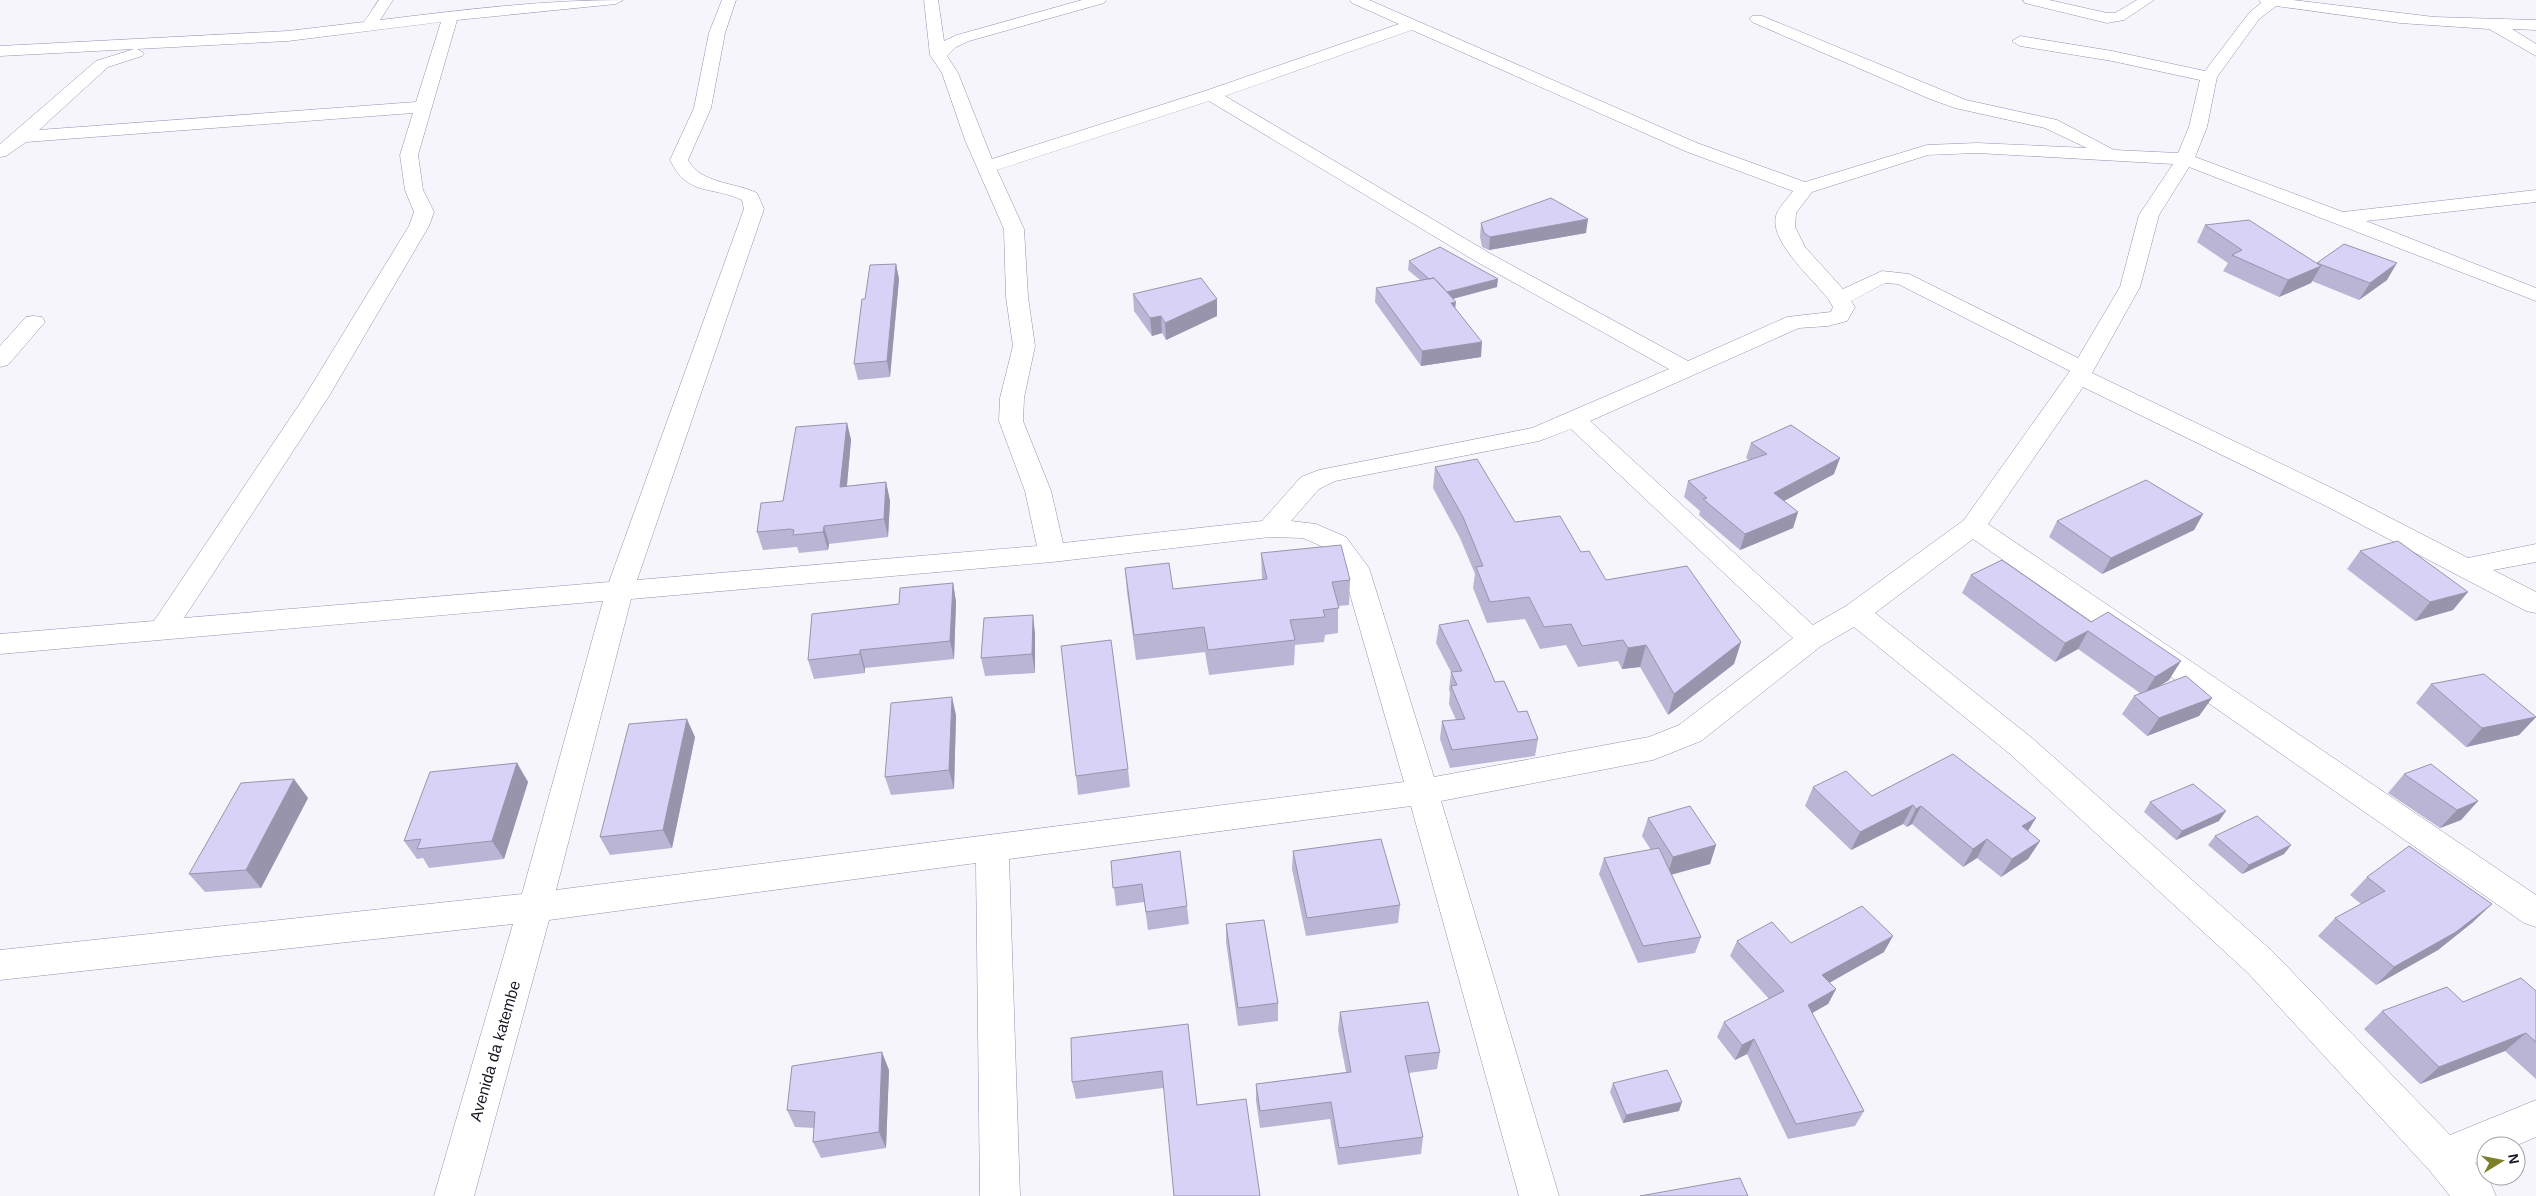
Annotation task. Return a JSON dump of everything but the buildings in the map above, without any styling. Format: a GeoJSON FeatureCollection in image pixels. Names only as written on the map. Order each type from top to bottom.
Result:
{"type":"FeatureCollection","features":[{"type":"Feature","properties":{"kind":"street"},"geometry":{"type":"LineString","coordinates":[[369,26],[386,0]]}},
{"type":"Feature","properties":{"kind":"street"},"geometry":{"type":"LineString","coordinates":[[0,51],[288,36],[582,1],[616,0]]}},
{"type":"Feature","properties":{"kind":"street","name":"Avenida da katembe"},"geometry":{"type":"LineString","coordinates":[[454,1196],[535,907],[619,591],[754,209],[750,197],[732,189],[698,182],[685,174],[680,160],[700,120],[708,88],[719,19],[729,0]]}},
{"type":"Feature","properties":{"kind":"street"},"geometry":{"type":"LineString","coordinates":[[931,0],[936,45],[950,73],[974,140],[1014,228],[1018,297],[1024,346],[1012,398],[1012,421],[1038,490],[1052,553]]}},
{"type":"Feature","properties":{"kind":"street"},"geometry":{"type":"LineString","coordinates":[[936,45],[950,44],[963,38],[1099,0]]}},
{"type":"Feature","properties":{"kind":"street"},"geometry":{"type":"LineString","coordinates":[[1357,0],[1691,147],[1804,188],[1927,150],[1976,148],[2185,159],[2342,218],[2536,295]]}},
{"type":"Feature","properties":{"kind":"street"},"geometry":{"type":"LineString","coordinates":[[2030,0],[2107,18],[2119,17],[2147,0]]}},
{"type":"Feature","properties":{"kind":"street"},"geometry":{"type":"LineString","coordinates":[[0,964],[535,907],[1423,792],[1653,748],[1690,733],[1811,639],[1856,612],[1973,526],[2081,373],[2130,287],[2149,215],[2185,159],[2198,127],[2209,77],[2254,16],[2271,0],[2395,17],[2495,26],[2536,25]]}},
{"type":"Feature","properties":{"kind":"street"},"geometry":{"type":"LineString","coordinates":[[163,629],[317,396],[419,226],[424,212],[414,190],[409,155],[450,17]]}},
{"type":"Feature","properties":{"kind":"street"},"geometry":{"type":"LineString","coordinates":[[1757,19],[1936,95],[1961,104],[2051,124],[2114,155]]}},
{"type":"Feature","properties":{"kind":"street"},"geometry":{"type":"LineString","coordinates":[[987,167],[1211,95],[1413,24]]}},
{"type":"Feature","properties":{"kind":"street"},"geometry":{"type":"LineString","coordinates":[[2495,26],[2536,52]]}},
{"type":"Feature","properties":{"kind":"street"},"geometry":{"type":"LineString","coordinates":[[2020,41],[2112,56],[2209,77]]}},
{"type":"Feature","properties":{"kind":"street"},"geometry":{"type":"LineString","coordinates":[[0,152],[21,138],[102,64],[170,42]]}},
{"type":"Feature","properties":{"kind":"street"},"geometry":{"type":"LineString","coordinates":[[98,46],[102,64]]}},
{"type":"Feature","properties":{"kind":"street"},"geometry":{"type":"LineString","coordinates":[[1211,95],[1484,258],[1688,370]]}},
{"type":"Feature","properties":{"kind":"street"},"geometry":{"type":"LineString","coordinates":[[21,138],[424,108]]}},
{"type":"Feature","properties":{"kind":"street"},"geometry":{"type":"LineString","coordinates":[[1270,529],[1310,483],[1328,475],[1539,434],[1575,420],[1795,322],[1828,320],[1839,316],[1844,307],[1841,298],[1806,262],[1785,228],[1785,217],[1804,188]]}},
{"type":"Feature","properties":{"kind":"street"},"geometry":{"type":"LineString","coordinates":[[2342,218],[2536,196]]}},
{"type":"Feature","properties":{"kind":"street"},"geometry":{"type":"LineString","coordinates":[[1841,298],[1882,277],[1902,278],[2081,373],[2333,498],[2536,604]]}},
{"type":"Feature","properties":{"kind":"street"},"geometry":{"type":"LineString","coordinates":[[0,360],[34,322]]}},
{"type":"Feature","properties":{"kind":"street"},"geometry":{"type":"LineString","coordinates":[[1575,420],[1811,639]]}},
{"type":"Feature","properties":{"kind":"street"},"geometry":{"type":"LineString","coordinates":[[1973,526],[2536,913]]}},
{"type":"Feature","properties":{"kind":"street"},"geometry":{"type":"LineString","coordinates":[[0,644],[1052,553],[1270,529],[1307,530],[1337,543],[1356,568],[1540,1196]]}},
{"type":"Feature","properties":{"kind":"street"},"geometry":{"type":"LineString","coordinates":[[2466,567],[2536,553]]}},
{"type":"Feature","properties":{"kind":"street"},"geometry":{"type":"LineString","coordinates":[[1856,612],[2022,746],[2260,962],[2444,1157],[2476,1196]]}},
{"type":"Feature","properties":{"kind":"street"},"geometry":{"type":"LineString","coordinates":[[992,848],[1000,1196]]}},
{"type":"Feature","properties":{"kind":"street"},"geometry":{"type":"LineString","coordinates":[[2444,1157],[2536,1118]]}}]}
